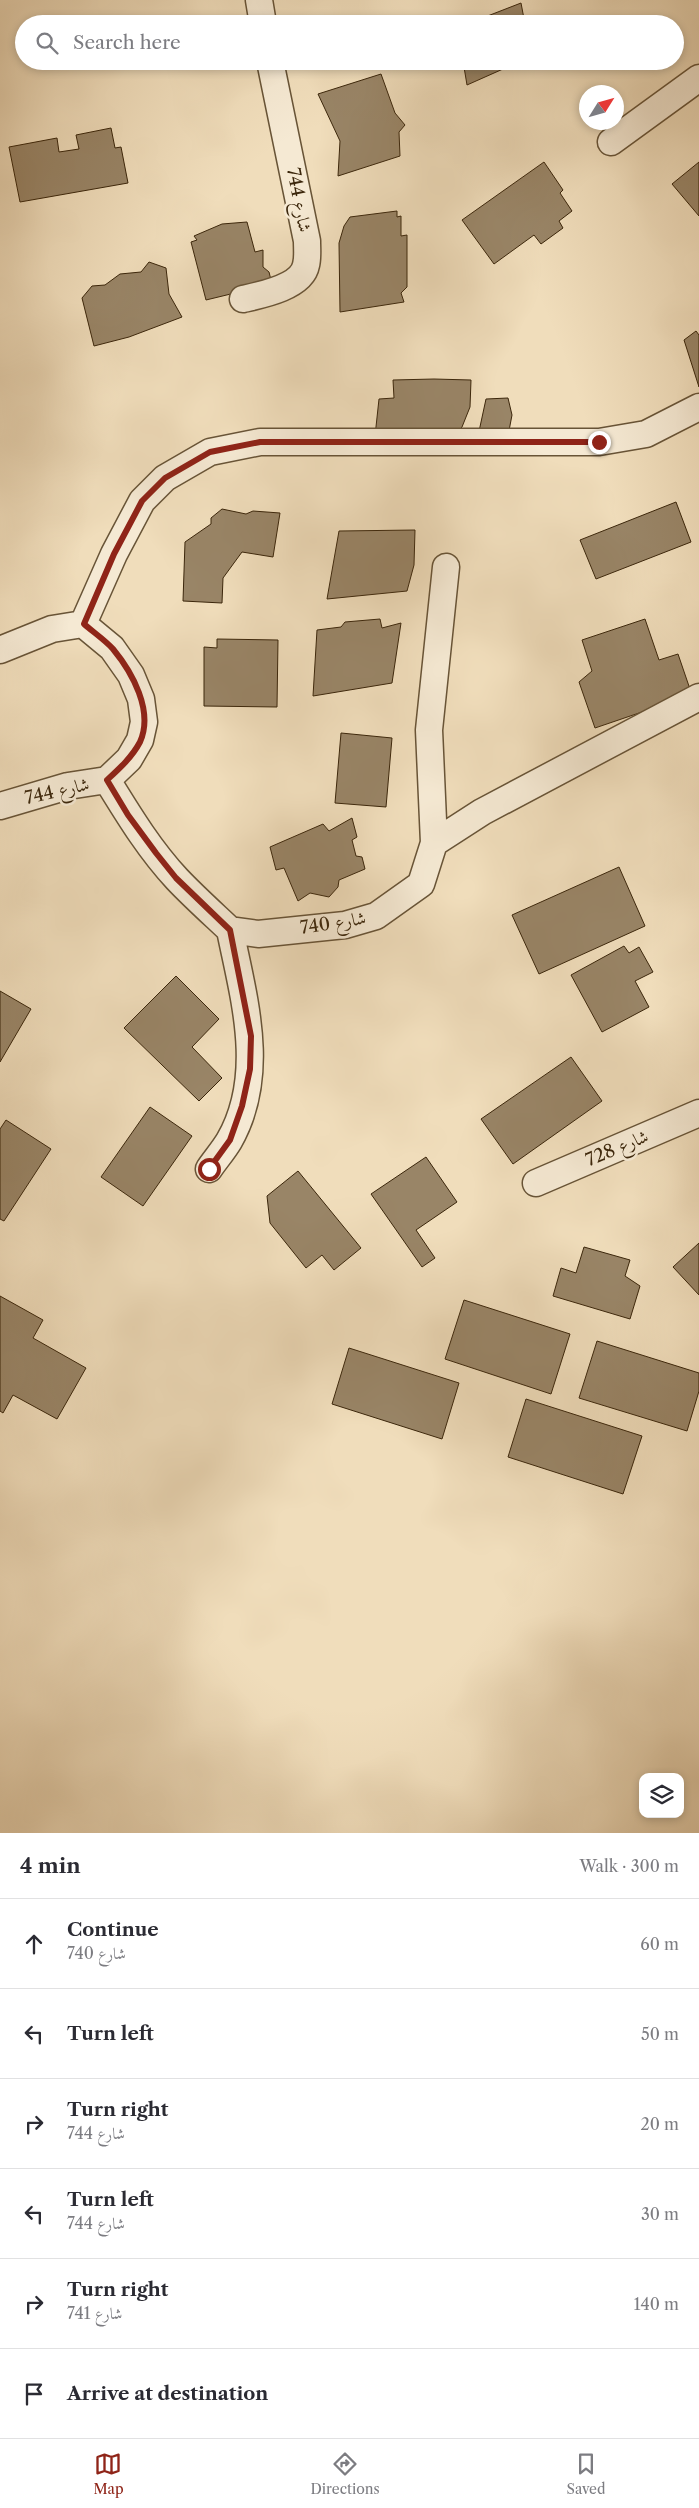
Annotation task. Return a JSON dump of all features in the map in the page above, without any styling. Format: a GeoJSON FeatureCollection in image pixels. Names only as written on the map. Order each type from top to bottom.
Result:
{"type":"FeatureCollection","features":[{"type":"Feature","properties":{"kind":"street"},"geometry":{"type":"LineString","coordinates":[[259,0],[262,15]]}},
{"type":"Feature","properties":{"kind":"street","name":"شارع 744"},"geometry":{"type":"LineString","coordinates":[[243,299],[282,288],[297,280],[306,267],[307,241],[272,70]]}},
{"type":"Feature","properties":{"kind":"street"},"geometry":{"type":"LineString","coordinates":[[611,142],[699,78]]}},
{"type":"Feature","properties":{"kind":"street"},"geometry":{"type":"LineString","coordinates":[[0,650],[52,629],[84,624],[114,554],[142,501],[165,478],[210,452],[260,442],[599,442],[646,434],[699,407]]}},
{"type":"Feature","properties":{"kind":"street","name":"شارع 740"},"geometry":{"type":"LineString","coordinates":[[230,930],[258,934],[345,925],[376,916],[421,884],[434,842],[429,730],[446,567]]}},
{"type":"Feature","properties":{"kind":"street","name":"شارع 744"},"geometry":{"type":"LineString","coordinates":[[0,806],[58,789],[107,780],[129,759],[140,740],[144,722],[142,707],[131,675],[112,648],[84,624]]}},
{"type":"Feature","properties":{"kind":"street"},"geometry":{"type":"LineString","coordinates":[[434,842],[482,812],[699,697]]}},
{"type":"Feature","properties":{"kind":"street"},"geometry":{"type":"LineString","coordinates":[[107,780],[128,815],[176,878],[230,930],[251,1036],[250,1069],[242,1106],[230,1140],[209,1169]]}},
{"type":"Feature","properties":{"kind":"street","name":"شارع 728"},"geometry":{"type":"LineString","coordinates":[[536,1184],[699,1114]]}},
{"type":"Feature","properties":{"kind":"building"},"geometry":{"type":"Polygon","coordinates":[[[521,3],[523,15],[490,15],[521,3]]]}},
{"type":"Feature","properties":{"kind":"building"},"geometry":{"type":"Polygon","coordinates":[[[464,70],[501,70],[467,85],[464,70]]]}},
{"type":"Feature","properties":{"kind":"building"},"geometry":{"type":"Polygon","coordinates":[[[381,74],[395,113],[405,125],[399,132],[400,156],[338,176],[340,141],[318,94],[381,74]]]}},
{"type":"Feature","properties":{"kind":"building"},"geometry":{"type":"Polygon","coordinates":[[[111,128],[115,148],[121,147],[128,183],[20,202],[9,147],[57,138],[59,152],[79,149],[76,135],[111,128]]]}},
{"type":"Feature","properties":{"kind":"building"},"geometry":{"type":"Polygon","coordinates":[[[544,162],[563,190],[560,193],[572,211],[559,221],[563,228],[541,244],[534,235],[494,264],[462,220],[544,162]]]}},
{"type":"Feature","properties":{"kind":"building"},"geometry":{"type":"Polygon","coordinates":[[[699,162],[699,216],[672,184],[699,162]]]}},
{"type":"Feature","properties":{"kind":"building"},"geometry":{"type":"Polygon","coordinates":[[[397,211],[397,217],[401,216],[401,236],[407,235],[407,287],[401,293],[404,302],[340,312],[339,243],[344,226],[350,217],[397,211]]]}},
{"type":"Feature","properties":{"kind":"building"},"geometry":{"type":"Polygon","coordinates":[[[247,222],[255,252],[263,250],[263,267],[269,272],[272,284],[206,300],[191,242],[197,240],[194,236],[222,224],[247,222]]]}},
{"type":"Feature","properties":{"kind":"building"},"geometry":{"type":"Polygon","coordinates":[[[149,262],[166,268],[169,294],[182,317],[129,337],[94,346],[82,298],[92,286],[105,285],[120,274],[141,272],[149,262]]]}},
{"type":"Feature","properties":{"kind":"building"},"geometry":{"type":"Polygon","coordinates":[[[696,331],[699,335],[699,387],[684,340],[696,331]]]}},
{"type":"Feature","properties":{"kind":"building"},"geometry":{"type":"Polygon","coordinates":[[[393,380],[471,380],[470,407],[462,427],[453,437],[375,436],[379,399],[394,398],[393,380]]]}},
{"type":"Feature","properties":{"kind":"building"},"geometry":{"type":"Polygon","coordinates":[[[508,398],[512,415],[508,436],[478,436],[486,399],[508,398]]]}},
{"type":"Feature","properties":{"kind":"building"},"geometry":{"type":"Polygon","coordinates":[[[676,502],[691,542],[596,579],[580,540],[676,502]]]}},
{"type":"Feature","properties":{"kind":"building"},"geometry":{"type":"Polygon","coordinates":[[[222,509],[246,514],[253,511],[280,513],[273,557],[242,552],[223,578],[222,603],[183,601],[185,542],[211,524],[211,518],[222,509]]]}},
{"type":"Feature","properties":{"kind":"building"},"geometry":{"type":"Polygon","coordinates":[[[415,530],[414,565],[407,591],[327,599],[339,531],[415,530]]]}},
{"type":"Feature","properties":{"kind":"building"},"geometry":{"type":"Polygon","coordinates":[[[380,619],[382,628],[401,623],[392,683],[313,696],[317,630],[341,627],[345,622],[380,619]]]}},
{"type":"Feature","properties":{"kind":"building"},"geometry":{"type":"Polygon","coordinates":[[[645,619],[659,660],[678,654],[692,695],[595,728],[579,682],[592,671],[582,640],[645,619]]]}},
{"type":"Feature","properties":{"kind":"building"},"geometry":{"type":"Polygon","coordinates":[[[217,639],[278,640],[277,707],[204,706],[204,647],[217,648],[217,639]]]}},
{"type":"Feature","properties":{"kind":"building"},"geometry":{"type":"Polygon","coordinates":[[[341,733],[392,738],[386,807],[335,803],[341,733]]]}},
{"type":"Feature","properties":{"kind":"building"},"geometry":{"type":"Polygon","coordinates":[[[352,818],[357,837],[352,840],[356,856],[362,857],[365,869],[339,880],[338,887],[329,897],[310,893],[298,901],[284,868],[276,870],[270,847],[323,824],[329,831],[352,818]]]}},
{"type":"Feature","properties":{"kind":"building"},"geometry":{"type":"Polygon","coordinates":[[[619,867],[645,926],[539,974],[512,915],[619,867]]]}},
{"type":"Feature","properties":{"kind":"building"},"geometry":{"type":"Polygon","coordinates":[[[624,946],[629,953],[639,947],[653,972],[635,981],[649,1007],[602,1032],[571,975],[624,946]]]}},
{"type":"Feature","properties":{"kind":"building"},"geometry":{"type":"Polygon","coordinates":[[[176,976],[219,1019],[192,1047],[222,1078],[199,1101],[124,1028],[176,976]]]}},
{"type":"Feature","properties":{"kind":"building"},"geometry":{"type":"Polygon","coordinates":[[[0,991],[31,1009],[0,1062],[0,991]]]}},
{"type":"Feature","properties":{"kind":"building"},"geometry":{"type":"Polygon","coordinates":[[[571,1057],[602,1101],[513,1164],[481,1119],[571,1057]]]}},
{"type":"Feature","properties":{"kind":"building"},"geometry":{"type":"Polygon","coordinates":[[[150,1107],[192,1136],[143,1206],[101,1177],[150,1107]]]}},
{"type":"Feature","properties":{"kind":"building"},"geometry":{"type":"Polygon","coordinates":[[[6,1120],[51,1149],[4,1221],[0,1219],[0,1129],[6,1120]]]}},
{"type":"Feature","properties":{"kind":"building"},"geometry":{"type":"Polygon","coordinates":[[[426,1157],[457,1202],[416,1230],[435,1258],[422,1267],[371,1194],[426,1157]]]}},
{"type":"Feature","properties":{"kind":"building"},"geometry":{"type":"Polygon","coordinates":[[[298,1171],[361,1248],[334,1270],[322,1255],[306,1268],[270,1223],[267,1196],[298,1171]]]}},
{"type":"Feature","properties":{"kind":"building"},"geometry":{"type":"Polygon","coordinates":[[[699,1243],[699,1295],[673,1267],[699,1243]]]}},
{"type":"Feature","properties":{"kind":"building"},"geometry":{"type":"Polygon","coordinates":[[[584,1247],[630,1260],[625,1276],[640,1286],[630,1319],[553,1296],[561,1268],[576,1273],[584,1247]]]}},
{"type":"Feature","properties":{"kind":"building"},"geometry":{"type":"Polygon","coordinates":[[[0,1296],[43,1320],[33,1338],[86,1368],[57,1419],[13,1395],[3,1413],[0,1411],[0,1296]]]}},
{"type":"Feature","properties":{"kind":"building"},"geometry":{"type":"Polygon","coordinates":[[[464,1300],[570,1334],[551,1394],[445,1359],[464,1300]]]}},
{"type":"Feature","properties":{"kind":"building"},"geometry":{"type":"Polygon","coordinates":[[[597,1341],[699,1373],[699,1391],[687,1431],[579,1398],[597,1341]]]}},
{"type":"Feature","properties":{"kind":"building"},"geometry":{"type":"Polygon","coordinates":[[[349,1348],[459,1383],[442,1439],[332,1404],[349,1348]]]}},
{"type":"Feature","properties":{"kind":"building"},"geometry":{"type":"Polygon","coordinates":[[[526,1399],[642,1436],[623,1494],[508,1457],[526,1399]]]}},
{"type":"Feature","properties":{"kind":"route"},"geometry":{"type":"LineString","coordinates":[[209,1169],[230,1140],[242,1106],[250,1069],[251,1036],[230,930],[176,878],[128,815],[107,780],[129,759],[140,740],[144,722],[141,699],[131,675],[112,648],[84,624],[114,554],[142,501],[165,478],[210,452],[260,442],[329,444],[599,442]]}}]}
